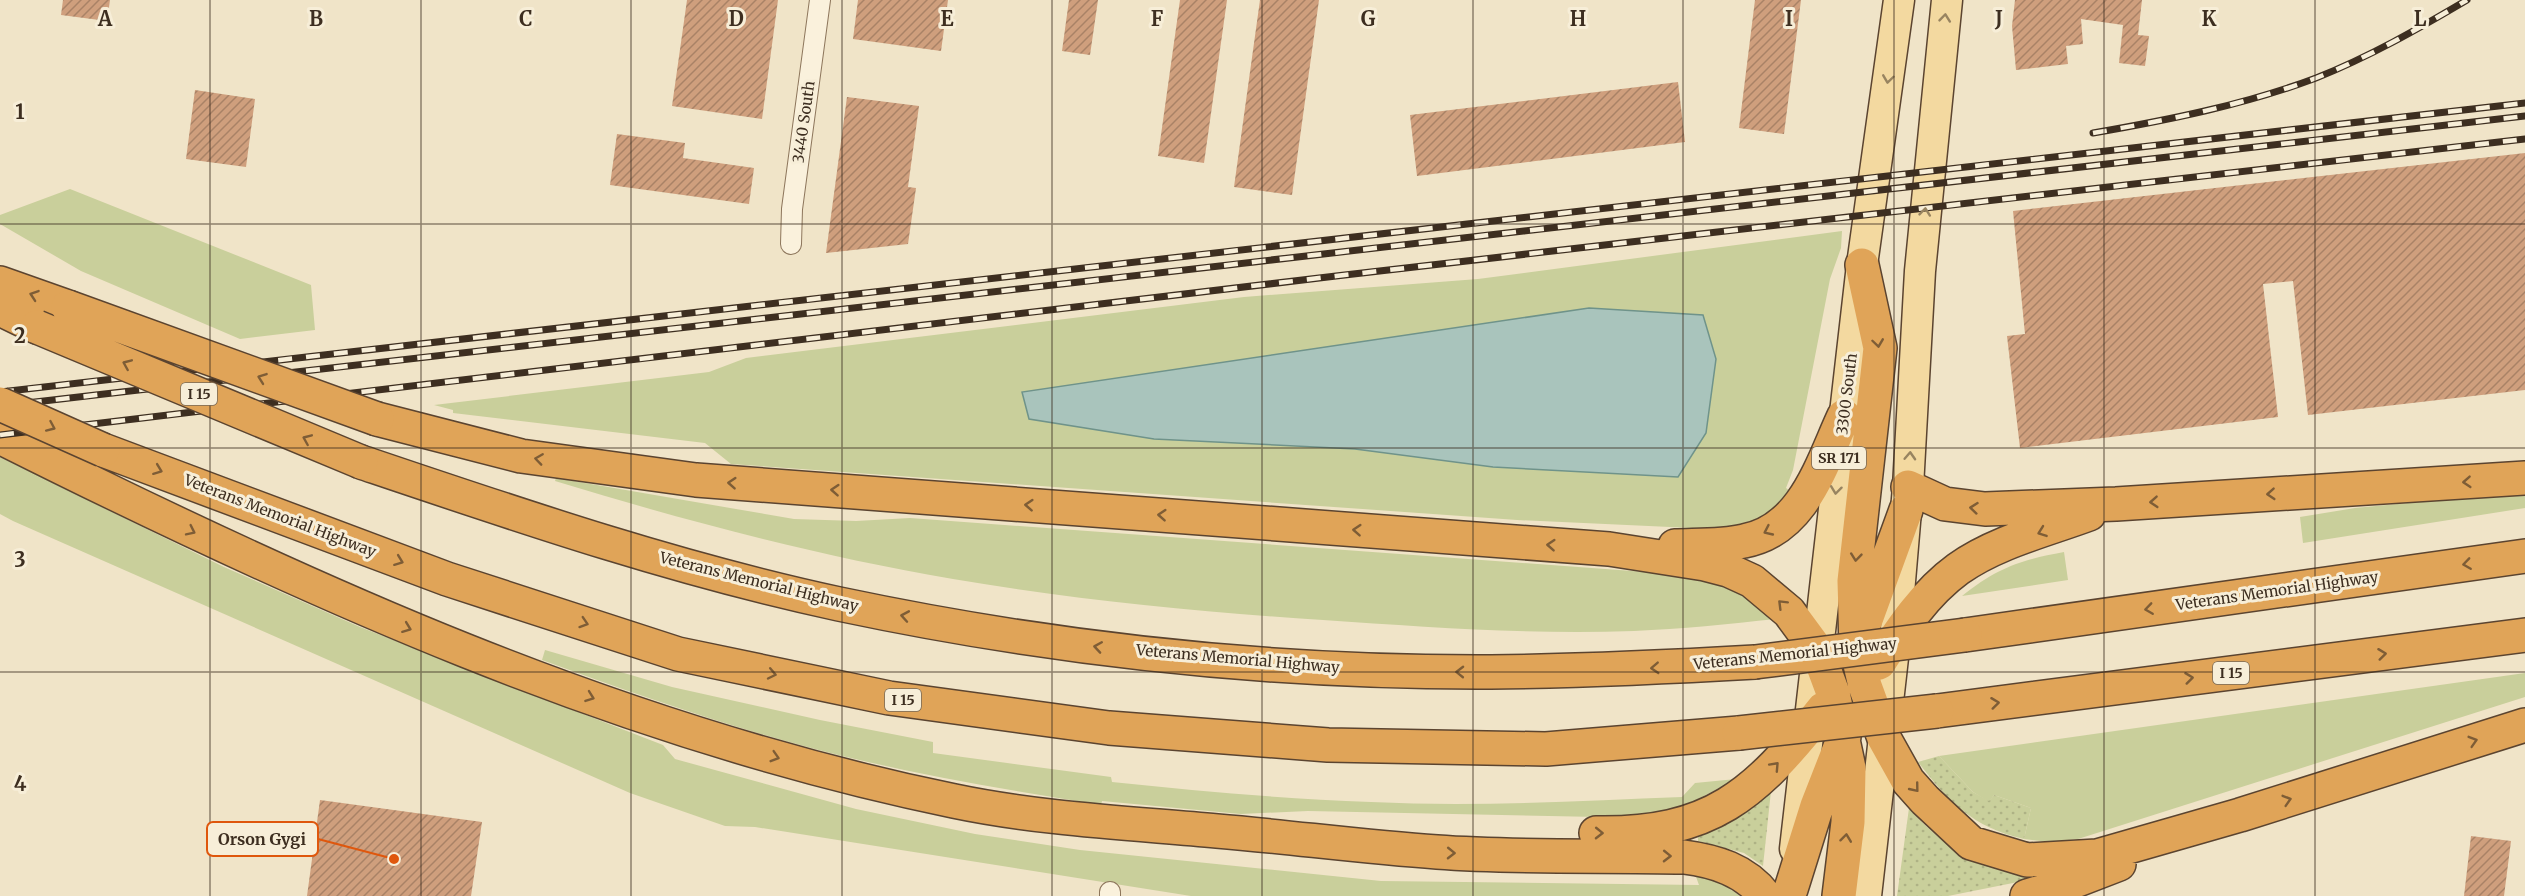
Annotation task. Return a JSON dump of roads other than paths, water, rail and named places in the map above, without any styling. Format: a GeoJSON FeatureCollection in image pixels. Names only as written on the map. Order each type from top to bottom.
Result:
{"type":"FeatureCollection","features":[{"type":"Feature","properties":{"kind":"highway"},"geometry":{"type":"LineString","coordinates":[[1862,265],[1880,348],[1854,581],[1856,646],[1865,686],[1884,738],[1916,790],[1971,843],[2027,860],[2097,856],[2525,725]]}},
{"type":"Feature","properties":{"kind":"highway"},"geometry":{"type":"LineString","coordinates":[[0,283],[377,419],[521,456],[696,480],[1609,549],[1705,564],[1728,570],[1752,581],[1789,612],[1817,650],[1833,693],[1850,784],[1839,896]]}},
{"type":"Feature","properties":{"kind":"highway","name":"Veterans Memorial Highway"},"geometry":{"type":"LineString","coordinates":[[0,309],[36,327],[361,462],[562,530],[716,574],[839,604],[1110,649],[1264,663],[1377,670],[1490,672],[1607,670],[1755,662],[1965,635],[2525,556]]}},
{"type":"Feature","properties":{"kind":"highway","name":"Veterans Memorial Highway"},"geometry":{"type":"LineString","coordinates":[[0,404],[103,450],[447,579],[678,654],[889,698],[1109,728],[1328,745],[1546,749],[1739,733],[1937,711],[2525,635]]}},
{"type":"Feature","properties":{"kind":"highway"},"geometry":{"type":"LineString","coordinates":[[1609,549],[1746,541],[1780,526],[1805,501],[1844,416]]}},
{"type":"Feature","properties":{"kind":"highway"},"geometry":{"type":"LineString","coordinates":[[0,437],[256,563],[378,617],[654,720],[792,762],[956,802],[1028,814],[1439,852],[1684,857],[1713,861],[1733,870],[1759,887],[1782,894],[1865,686],[1895,640],[1928,596],[1972,560],[2116,504]]}},
{"type":"Feature","properties":{"kind":"highway"},"geometry":{"type":"LineString","coordinates":[[1268,836],[1402,831],[1634,834],[1671,829],[1704,817],[1736,799],[1775,766],[1833,693],[1856,646],[1907,498],[1985,509],[2116,504],[2525,478]]}},
{"type":"Feature","properties":{"kind":"highway"},"geometry":{"type":"LineString","coordinates":[[2027,896],[2062,886],[2240,814]]}},
{"type":"Feature","properties":{"kind":"main road","name":"3300 South"},"geometry":{"type":"LineString","coordinates":[[1782,894],[1807,728],[1862,265],[1899,0]]}},
{"type":"Feature","properties":{"kind":"main road"},"geometry":{"type":"LineString","coordinates":[[1866,896],[1895,640],[1907,498],[1920,271],[1947,0]]}},
{"type":"Feature","properties":{"kind":"street","name":"3440 South"},"geometry":{"type":"LineString","coordinates":[[791,244],[792,209],[820,0]]}},
{"type":"Feature","properties":{"kind":"water"},"geometry":{"type":"Polygon","coordinates":[[[1589,308],[1703,315],[1716,359],[1706,433],[1678,477],[1493,467],[1355,449],[1154,439],[1029,419],[1022,392],[1589,308]]]}},
{"type":"Feature","properties":{"kind":"railway"},"geometry":{"type":"LineString","coordinates":[[2093,133],[2206,111],[2289,88],[2374,52],[2467,0]]}},
{"type":"Feature","properties":{"kind":"railway"},"geometry":{"type":"LineString","coordinates":[[0,392],[2525,103]]}},
{"type":"Feature","properties":{"kind":"railway"},"geometry":{"type":"LineString","coordinates":[[0,406],[2525,116]]}},
{"type":"Feature","properties":{"kind":"railway"},"geometry":{"type":"LineString","coordinates":[[0,435],[1336,276],[2525,139]]}},
{"type":"Feature","properties":{"kind":"place","name":"Orson Gygi"},"geometry":{"type":"Point","coordinates":[394,859]}}]}
